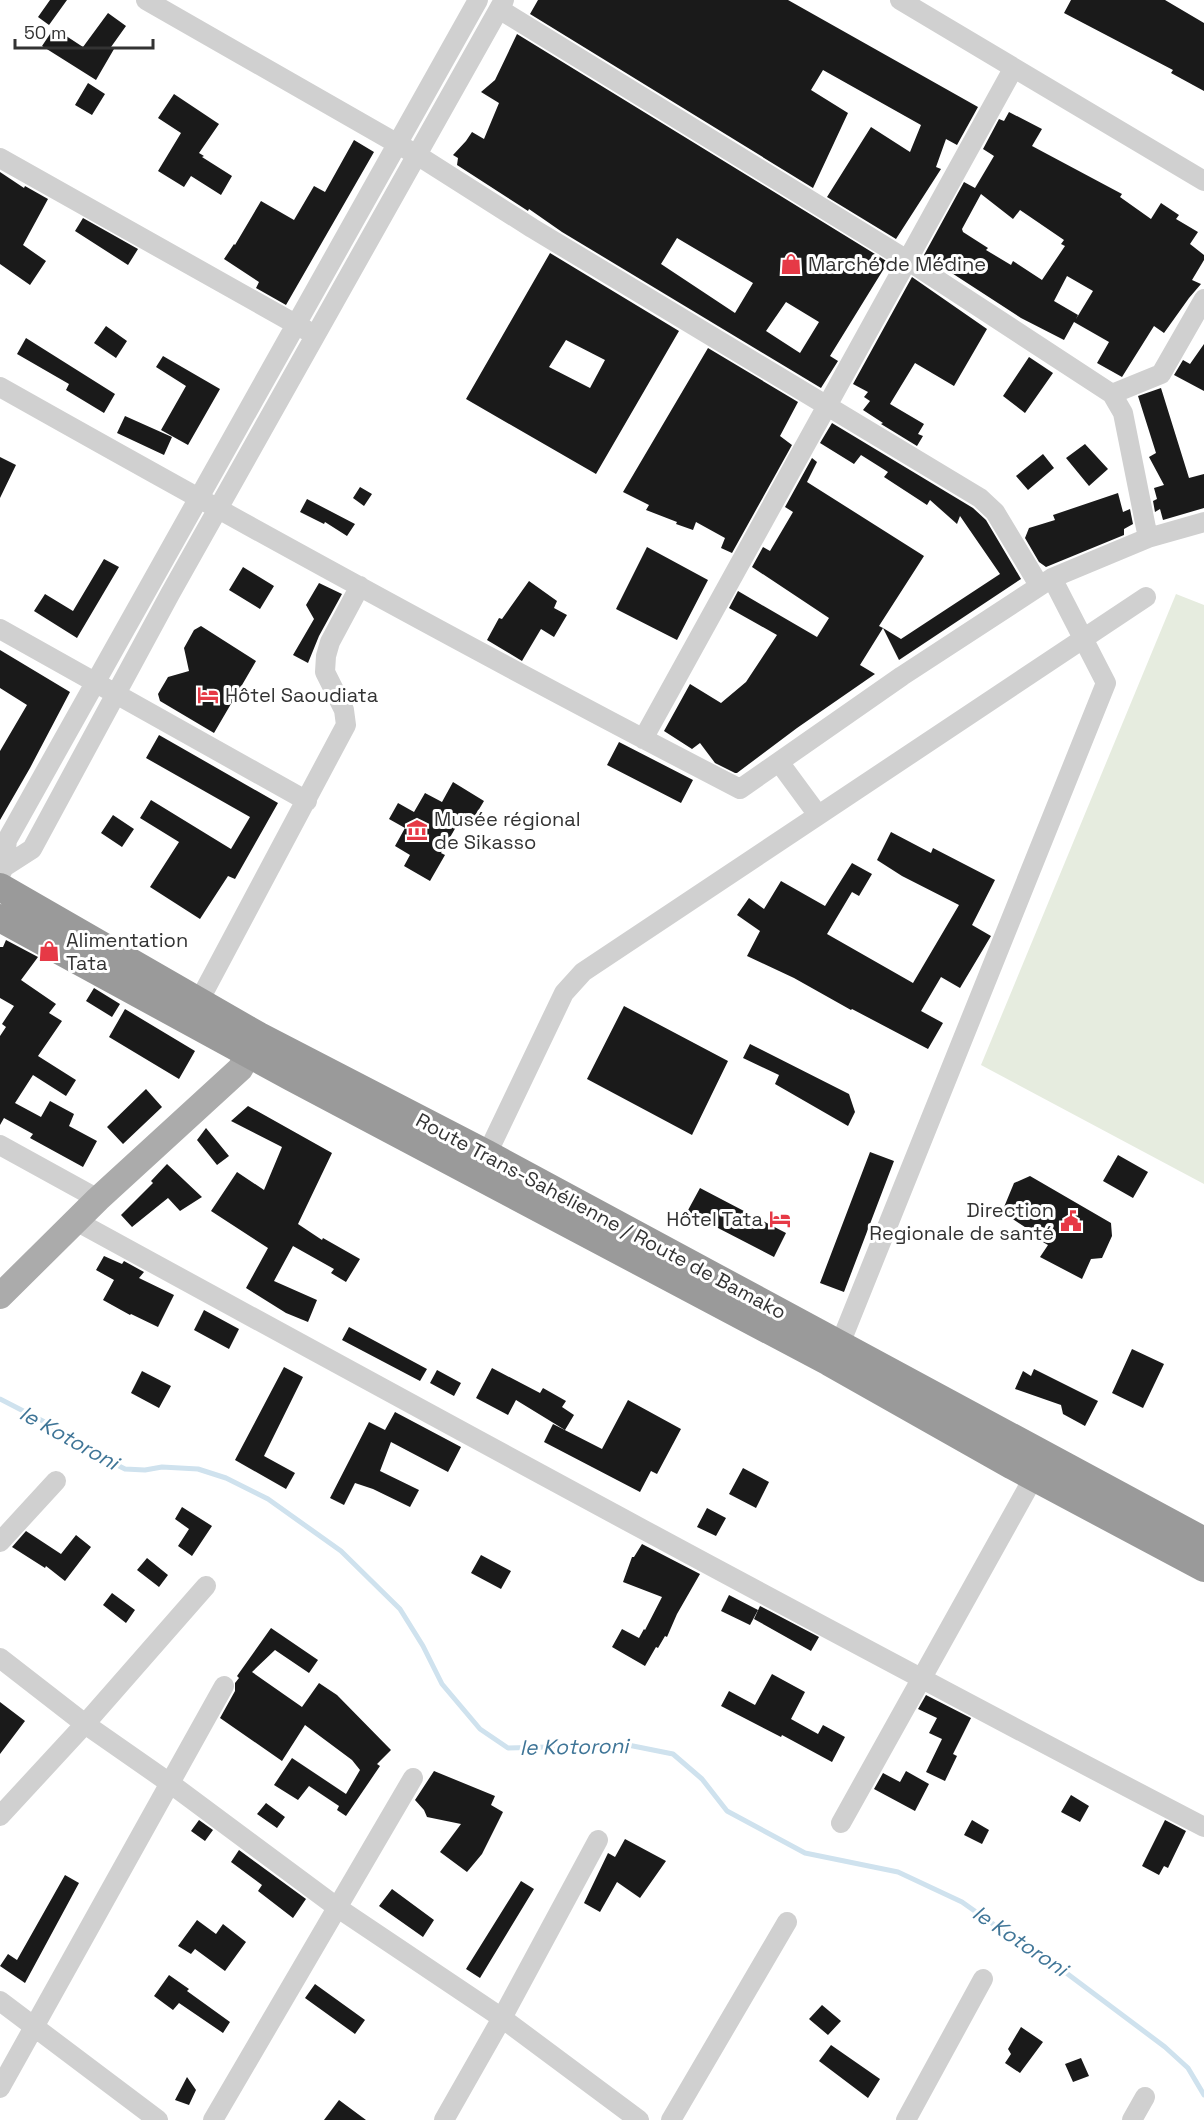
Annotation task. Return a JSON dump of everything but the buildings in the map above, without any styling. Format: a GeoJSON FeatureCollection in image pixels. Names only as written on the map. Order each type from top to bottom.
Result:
{"type":"FeatureCollection","features":[{"type":"Feature","properties":{"kind":"highway","name":"Route Trans-Sahélienne / Route de Bamako"},"geometry":{"type":"LineString","coordinates":[[1,877],[199,1001],[255,1045],[834,1353],[1040,1466],[1204,1568]]}},
{"type":"Feature","properties":{"kind":"highway","name":"Route Trans-Sahélienne / Route de Bamako"},"geometry":{"type":"LineString","coordinates":[[0,918],[255,1045],[487,1154],[834,1353]]}},
{"type":"Feature","properties":{"kind":"highway","name":"Route Trans-Sahélienne / Route de Bamako"},"geometry":{"type":"LineString","coordinates":[[1040,1466],[1204,1541]]}},
{"type":"Feature","properties":{"kind":"main road"},"geometry":{"type":"LineString","coordinates":[[0,1296],[98,1199],[240,1069],[255,1045]]}},
{"type":"Feature","properties":{"kind":"street"},"geometry":{"type":"LineString","coordinates":[[147,0],[417,155],[532,228],[980,498],[994,512],[1045,581],[1083,639],[1106,683],[834,1353]]}},
{"type":"Feature","properties":{"kind":"street"},"geometry":{"type":"LineString","coordinates":[[1,877],[7,840],[478,0]]}},
{"type":"Feature","properties":{"kind":"street"},"geometry":{"type":"LineString","coordinates":[[900,0],[1204,181]]}},
{"type":"Feature","properties":{"kind":"street"},"geometry":{"type":"LineString","coordinates":[[1,877],[32,849],[170,594],[502,4],[907,260],[1112,394],[1123,413],[1148,538]]}},
{"type":"Feature","properties":{"kind":"street"},"geometry":{"type":"LineString","coordinates":[[643,739],[1013,69]]}},
{"type":"Feature","properties":{"kind":"street"},"geometry":{"type":"LineString","coordinates":[[0,158],[316,335]]}},
{"type":"Feature","properties":{"kind":"street"},"geometry":{"type":"LineString","coordinates":[[1112,394],[1161,374],[1204,300]]}},
{"type":"Feature","properties":{"kind":"street"},"geometry":{"type":"LineString","coordinates":[[0,387],[218,510],[740,789],[902,676],[1045,581],[1148,538],[1204,522]]}},
{"type":"Feature","properties":{"kind":"street"},"geometry":{"type":"LineString","coordinates":[[199,1001],[346,726],[344,710],[325,672],[326,656],[330,642],[360,586]]}},
{"type":"Feature","properties":{"kind":"street"},"geometry":{"type":"LineString","coordinates":[[487,1154],[564,993],[583,972],[1146,597]]}},
{"type":"Feature","properties":{"kind":"street"},"geometry":{"type":"LineString","coordinates":[[0,629],[307,801]]}},
{"type":"Feature","properties":{"kind":"street"},"geometry":{"type":"LineString","coordinates":[[779,762],[818,815]]}},
{"type":"Feature","properties":{"kind":"street"},"geometry":{"type":"LineString","coordinates":[[0,1145],[98,1199]]}},
{"type":"Feature","properties":{"kind":"street"},"geometry":{"type":"LineString","coordinates":[[76,1221],[920,1679],[1204,1827]]}},
{"type":"Feature","properties":{"kind":"street"},"geometry":{"type":"LineString","coordinates":[[841,1823],[1040,1466]]}},
{"type":"Feature","properties":{"kind":"street"},"geometry":{"type":"LineString","coordinates":[[0,1542],[56,1481]]}},
{"type":"Feature","properties":{"kind":"street"},"geometry":{"type":"LineString","coordinates":[[0,1816],[85,1724],[206,1586]]}},
{"type":"Feature","properties":{"kind":"street"},"geometry":{"type":"LineString","coordinates":[[0,1658],[85,1724],[171,1784],[338,1908],[502,2018],[639,2120]]}},
{"type":"Feature","properties":{"kind":"street"},"geometry":{"type":"LineString","coordinates":[[0,2088],[224,1686]]}},
{"type":"Feature","properties":{"kind":"street"},"geometry":{"type":"LineString","coordinates":[[213,2120],[413,1778]]}},
{"type":"Feature","properties":{"kind":"street"},"geometry":{"type":"LineString","coordinates":[[444,2120],[598,1840]]}},
{"type":"Feature","properties":{"kind":"street"},"geometry":{"type":"LineString","coordinates":[[671,2120],[786,1922]]}},
{"type":"Feature","properties":{"kind":"street"},"geometry":{"type":"LineString","coordinates":[[906,2120],[983,1979]]}},
{"type":"Feature","properties":{"kind":"street"},"geometry":{"type":"LineString","coordinates":[[0,2001],[158,2120]]}},
{"type":"Feature","properties":{"kind":"street"},"geometry":{"type":"LineString","coordinates":[[1132,2120],[1145,2097]]}},
{"type":"Feature","properties":{"kind":"shaded area"},"geometry":{"type":"Polygon","coordinates":[[[1176,594],[1204,605],[1204,1184],[981,1065],[1176,594]]]}},
{"type":"Feature","properties":{"kind":"waterway","name":"le Kotoroni"},"geometry":{"type":"LineString","coordinates":[[0,1399],[68,1434],[125,1469],[145,1470],[162,1467],[198,1469],[226,1478],[268,1499],[341,1551],[400,1609],[423,1646],[442,1684],[480,1729],[508,1748],[628,1745],[673,1754],[702,1779],[727,1811],[805,1853],[898,1872],[962,1902],[1061,1969],[1165,2047],[1188,2068],[1204,2095]]}},
{"type":"Feature","properties":{"kind":"place","name":"Marché de Médine"},"geometry":{"type":"Point","coordinates":[791,264]}},
{"type":"Feature","properties":{"kind":"place","name":"Hôtel Saoudiata"},"geometry":{"type":"Point","coordinates":[208,695]}},
{"type":"Feature","properties":{"kind":"place","name":"Musée régional de Sikasso"},"geometry":{"type":"Point","coordinates":[417,830]}},
{"type":"Feature","properties":{"kind":"place","name":"Alimentation Tata"},"geometry":{"type":"Point","coordinates":[49,951]}},
{"type":"Feature","properties":{"kind":"place","name":"Hôtel Tata"},"geometry":{"type":"Point","coordinates":[780,1219]}},
{"type":"Feature","properties":{"kind":"place","name":"Direction Regionale de santé"},"geometry":{"type":"Point","coordinates":[1071,1221]}}]}
